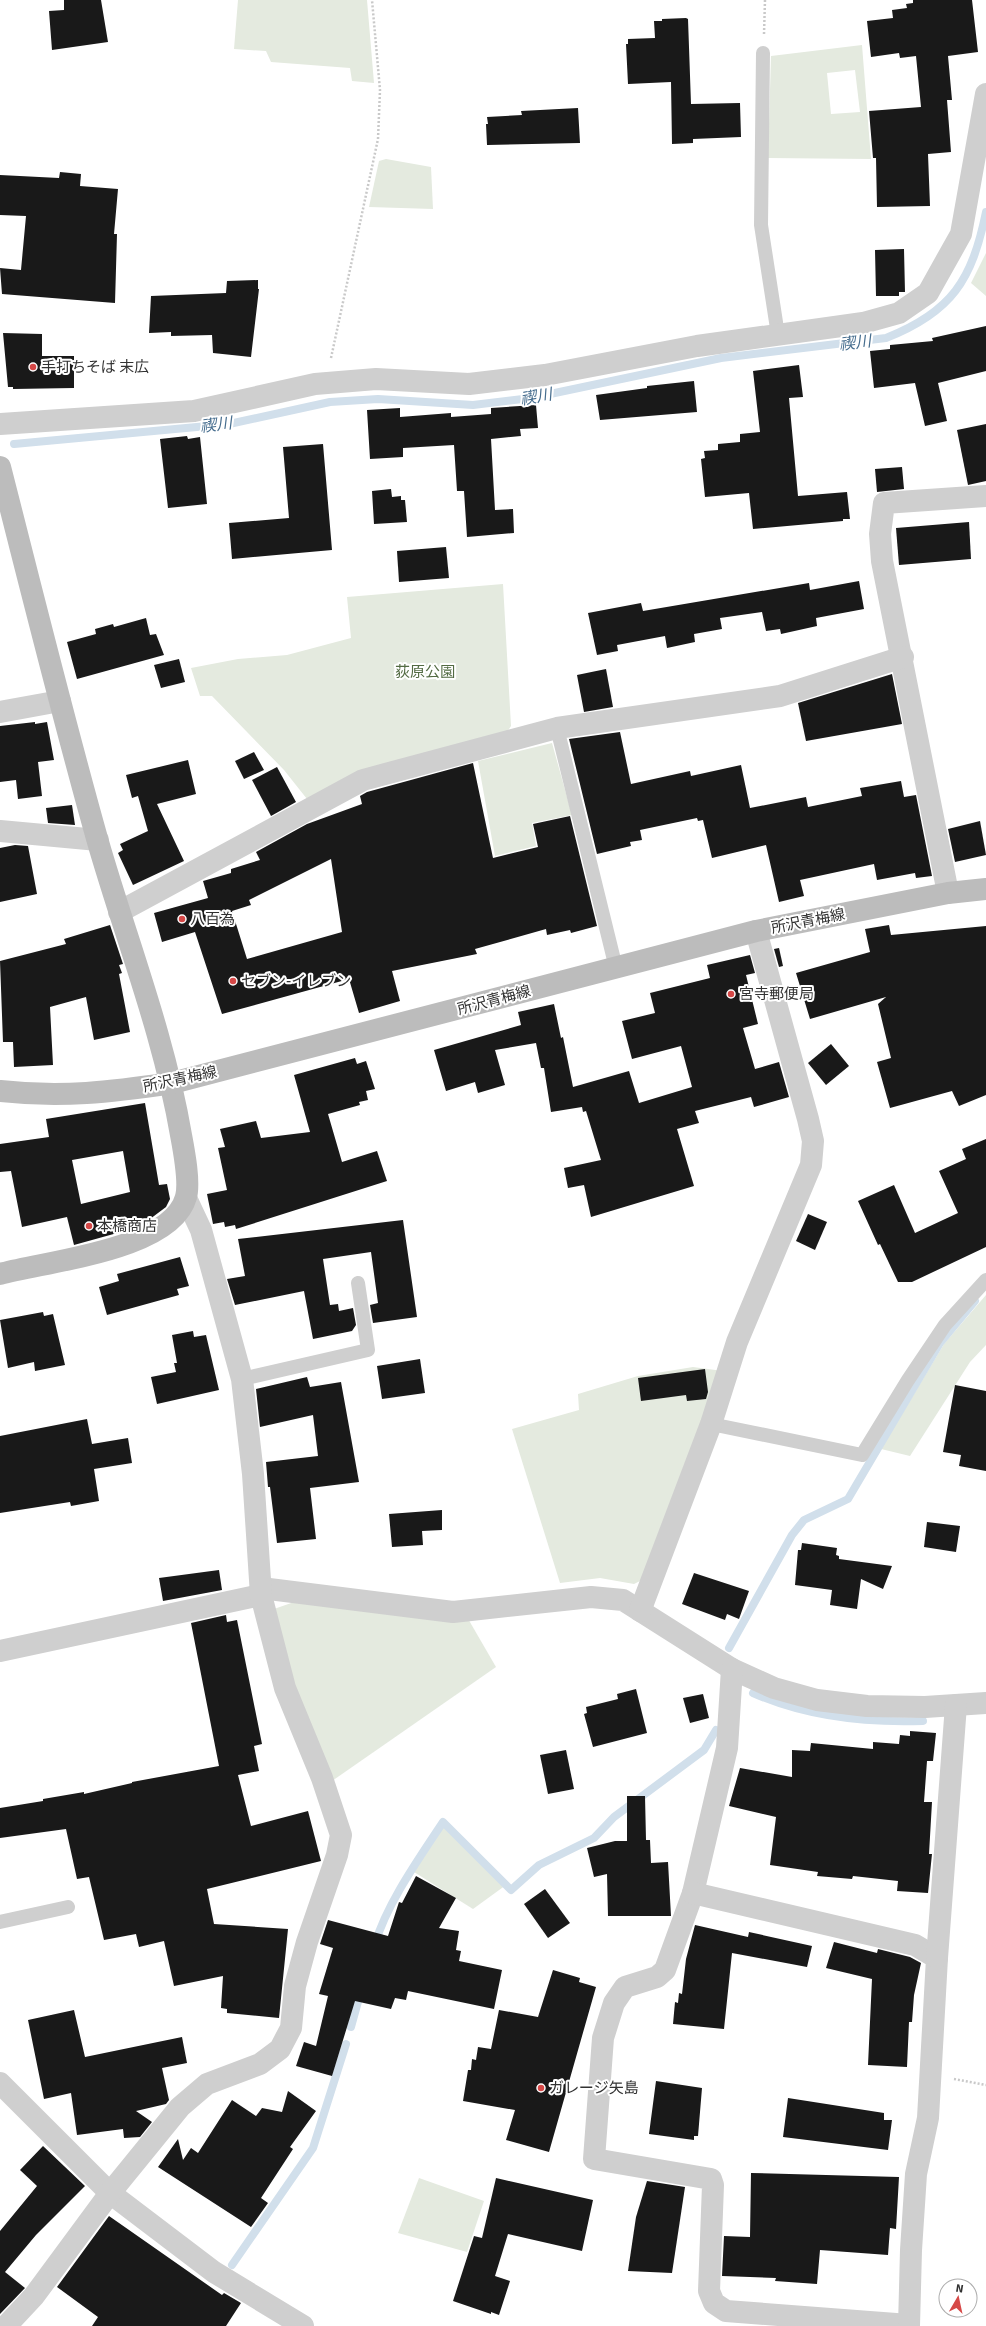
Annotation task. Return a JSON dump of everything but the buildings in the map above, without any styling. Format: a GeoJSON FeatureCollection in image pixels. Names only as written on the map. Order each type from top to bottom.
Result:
{"type":"FeatureCollection","features":[{"type":"Feature","properties":{"kind":"main road"},"geometry":{"type":"LineString","coordinates":[[0,467],[60,701],[98,840],[172,1083],[184,1148],[186,1198],[174,1216],[160,1230],[104,1252],[0,1274]]}},
{"type":"Feature","properties":{"kind":"main road","name":"所沢青梅線"},"geometry":{"type":"LineString","coordinates":[[0,1091],[38,1095],[97,1094],[172,1083],[756,931],[948,894],[986,889]]}},
{"type":"Feature","properties":{"kind":"street"},"geometry":{"type":"LineString","coordinates":[[0,424],[194,411],[315,384],[376,379],[469,384],[545,375],[697,346],[863,323],[899,313],[928,292],[961,234],[979,180],[986,94]]}},
{"type":"Feature","properties":{"kind":"street"},"geometry":{"type":"LineString","coordinates":[[948,894],[903,657],[882,561],[880,534],[884,502],[986,496]]}},
{"type":"Feature","properties":{"kind":"street"},"geometry":{"type":"LineString","coordinates":[[119,912],[363,780],[558,728],[780,696],[903,657]]}},
{"type":"Feature","properties":{"kind":"street"},"geometry":{"type":"LineString","coordinates":[[0,712],[60,701]]}},
{"type":"Feature","properties":{"kind":"street"},"geometry":{"type":"LineString","coordinates":[[0,831],[98,840]]}},
{"type":"Feature","properties":{"kind":"street"},"geometry":{"type":"LineString","coordinates":[[640,1611],[711,1424],[737,1342],[811,1165],[813,1141],[808,1119],[756,931]]}},
{"type":"Feature","properties":{"kind":"street"},"geometry":{"type":"LineString","coordinates":[[6,2326],[34,2296],[110,2193],[180,2107],[207,2084],[260,2064],[280,2049],[290,2028],[295,1986],[307,1942],[336,1856],[340,1835],[322,1778],[285,1688],[261,1591],[253,1474],[242,1379],[201,1230],[186,1198]]}},
{"type":"Feature","properties":{"kind":"street"},"geometry":{"type":"LineString","coordinates":[[0,1651],[261,1591],[453,1612],[591,1597],[623,1600],[732,1669],[774,1688],[818,1700],[867,1706],[956,1705],[986,1703]]}},
{"type":"Feature","properties":{"kind":"street"},"geometry":{"type":"LineString","coordinates":[[732,1669],[727,1748],[693,1893],[665,1970],[652,1979],[625,1988],[614,2003],[603,2038],[594,2159],[711,2179],[713,2185],[709,2292],[714,2304],[726,2310],[909,2325],[910,2250],[916,2174],[928,2118],[937,1958],[956,1705]]}},
{"type":"Feature","properties":{"kind":"street"},"geometry":{"type":"LineString","coordinates":[[693,1893],[915,1945],[937,1958]]}},
{"type":"Feature","properties":{"kind":"street"},"geometry":{"type":"LineString","coordinates":[[0,2083],[110,2193],[214,2272],[303,2326]]}},
{"type":"Feature","properties":{"kind":"lane"},"geometry":{"type":"LineString","coordinates":[[763,53],[761,225],[778,335]]}},
{"type":"Feature","properties":{"kind":"lane"},"geometry":{"type":"LineString","coordinates":[[558,728],[616,968]]}},
{"type":"Feature","properties":{"kind":"lane"},"geometry":{"type":"LineString","coordinates":[[711,1424],[862,1456],[908,1380],[945,1325],[986,1280]]}},
{"type":"Feature","properties":{"kind":"lane"},"geometry":{"type":"LineString","coordinates":[[242,1379],[368,1350],[358,1283]]}},
{"type":"Feature","properties":{"kind":"lane"},"geometry":{"type":"LineString","coordinates":[[0,1922],[68,1907]]}},
{"type":"Feature","properties":{"kind":"path"},"geometry":{"type":"LineString","coordinates":[[315,384],[330,362],[378,139],[380,90],[372,0]]}},
{"type":"Feature","properties":{"kind":"path"},"geometry":{"type":"LineString","coordinates":[[763,53],[765,0]]}},
{"type":"Feature","properties":{"kind":"path"},"geometry":{"type":"LineString","coordinates":[[930,2074],[986,2085]]}},
{"type":"Feature","properties":{"kind":"green space"},"geometry":{"type":"Polygon","coordinates":[[[238,0],[367,0],[374,83],[352,81],[350,68],[271,62],[266,51],[234,49],[238,0]]]}},
{"type":"Feature","properties":{"kind":"green space"},"geometry":{"type":"Polygon","coordinates":[[[862,45],[871,159],[768,158],[771,56],[862,45]],[[855,70],[827,73],[831,114],[860,112],[855,70]]]}},
{"type":"Feature","properties":{"kind":"green space"},"geometry":{"type":"Polygon","coordinates":[[[386,159],[431,167],[433,209],[369,207],[379,161],[386,159]]]}},
{"type":"Feature","properties":{"kind":"green space"},"geometry":{"type":"Polygon","coordinates":[[[986,253],[986,296],[971,283],[986,253]]]}},
{"type":"Feature","properties":{"kind":"green space","name":"荻原公園"},"geometry":{"type":"Polygon","coordinates":[[[503,584],[511,726],[505,735],[307,799],[284,770],[212,696],[200,696],[191,668],[238,659],[287,655],[351,638],[347,597],[503,584]]]}},
{"type":"Feature","properties":{"kind":"green space"},"geometry":{"type":"Polygon","coordinates":[[[552,743],[572,815],[532,823],[536,846],[495,856],[478,761],[552,743]]]}},
{"type":"Feature","properties":{"kind":"green space"},"geometry":{"type":"Polygon","coordinates":[[[986,1295],[986,1345],[970,1362],[910,1456],[881,1449],[944,1344],[986,1295]]]}},
{"type":"Feature","properties":{"kind":"green space"},"geometry":{"type":"Polygon","coordinates":[[[693,1367],[723,1371],[646,1578],[634,1584],[600,1578],[560,1583],[512,1429],[579,1410],[578,1394],[638,1376],[693,1367]]]}},
{"type":"Feature","properties":{"kind":"green space"},"geometry":{"type":"Polygon","coordinates":[[[297,1601],[467,1617],[496,1667],[332,1781],[294,1685],[274,1609],[297,1601]]]}},
{"type":"Feature","properties":{"kind":"green space"},"geometry":{"type":"Polygon","coordinates":[[[446,1823],[506,1885],[473,1909],[414,1872],[446,1823]]]}},
{"type":"Feature","properties":{"kind":"green space"},"geometry":{"type":"Polygon","coordinates":[[[419,2178],[484,2201],[467,2252],[398,2233],[419,2178]]]}},
{"type":"Feature","properties":{"kind":"waterway","name":"禊川"},"geometry":{"type":"LineString","coordinates":[[14,444],[229,424],[330,402],[378,399],[473,405],[531,398],[721,358],[886,338],[909,328],[928,317],[943,305],[956,291],[966,275],[974,257],[986,212]]}},
{"type":"Feature","properties":{"kind":"waterway"},"geometry":{"type":"LineString","coordinates":[[729,1648],[792,1535],[804,1520],[848,1499],[940,1343],[975,1301]]}},
{"type":"Feature","properties":{"kind":"waterway"},"geometry":{"type":"LineString","coordinates":[[753,1693],[794,1708],[836,1717],[880,1721],[923,1721]]}},
{"type":"Feature","properties":{"kind":"waterway"},"geometry":{"type":"LineString","coordinates":[[375,1944],[387,1913],[415,1865],[443,1822],[511,1890],[539,1865],[594,1838],[614,1817],[704,1750],[716,1730]]}},
{"type":"Feature","properties":{"kind":"waterway"},"geometry":{"type":"LineString","coordinates":[[351,2027],[361,1991]]}},
{"type":"Feature","properties":{"kind":"waterway"},"geometry":{"type":"LineString","coordinates":[[232,2265],[313,2148],[346,2044]]}},
{"type":"Feature","properties":{"kind":"place","name":"手打ちそば 末広"},"geometry":{"type":"Point","coordinates":[33,367]}},
{"type":"Feature","properties":{"kind":"place","name":"八百為"},"geometry":{"type":"Point","coordinates":[182,919]}},
{"type":"Feature","properties":{"kind":"place","name":"セブン-イレブン"},"geometry":{"type":"Point","coordinates":[233,981]}},
{"type":"Feature","properties":{"kind":"place","name":"宮寺郵便局"},"geometry":{"type":"Point","coordinates":[731,994]}},
{"type":"Feature","properties":{"kind":"place","name":"本橋商店"},"geometry":{"type":"Point","coordinates":[89,1226]}},
{"type":"Feature","properties":{"kind":"place","name":"ガレージ矢島"},"geometry":{"type":"Point","coordinates":[541,2088]}}]}
